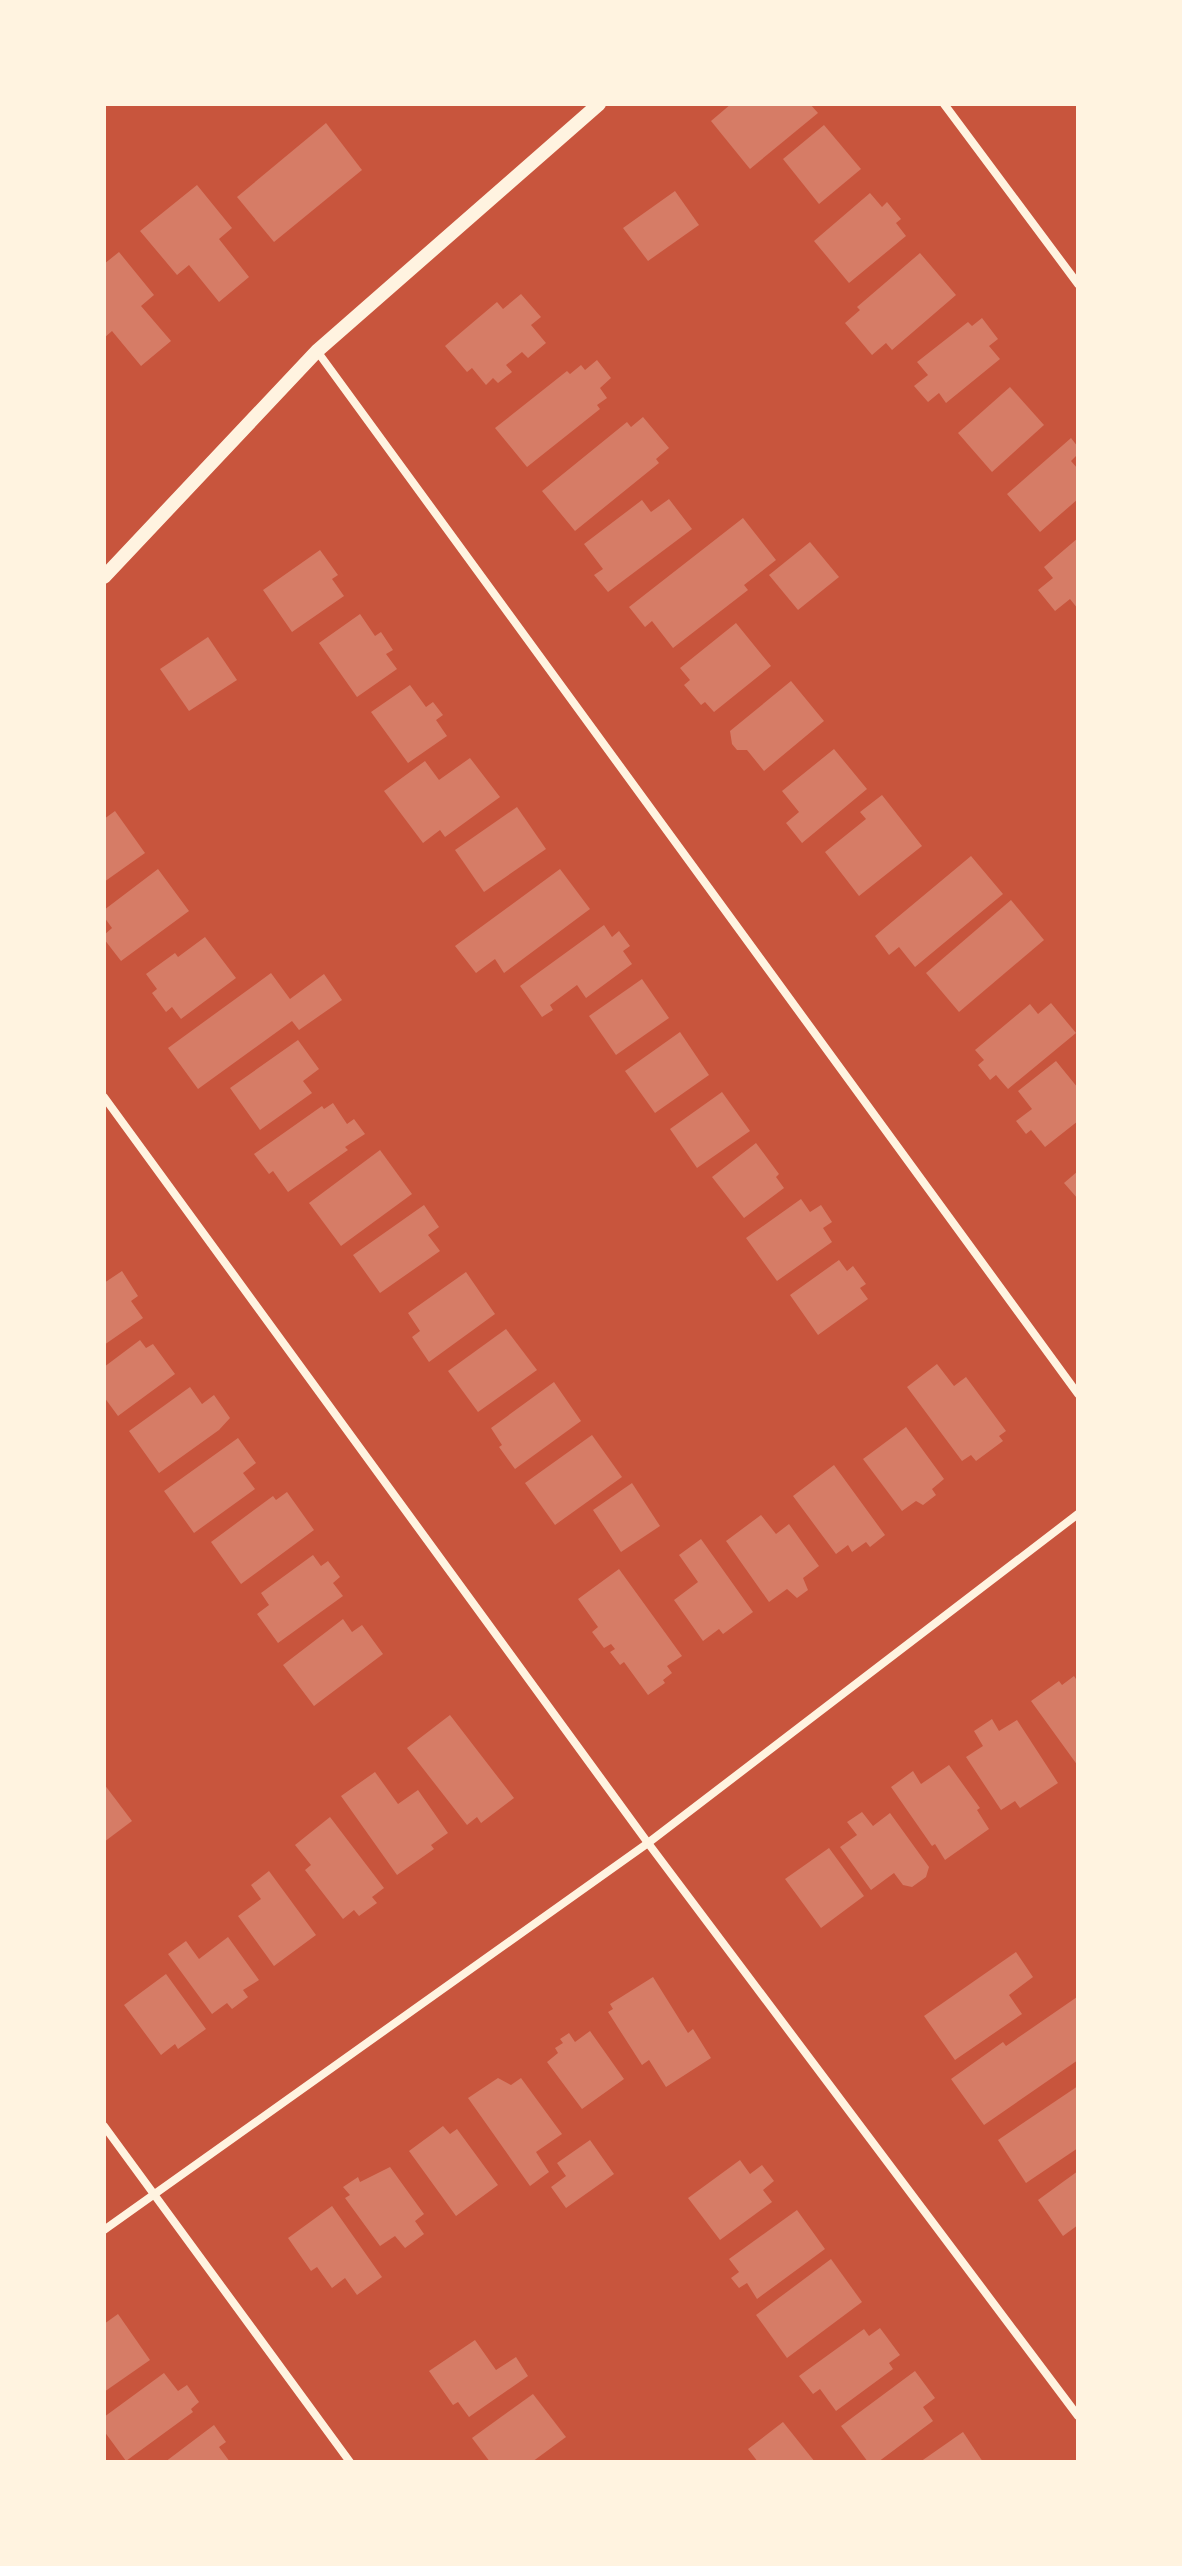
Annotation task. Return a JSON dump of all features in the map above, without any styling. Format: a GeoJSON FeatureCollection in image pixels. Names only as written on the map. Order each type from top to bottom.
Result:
{"type":"FeatureCollection","features":[{"type":"Feature","properties":{"kind":"street"},"geometry":{"type":"LineString","coordinates":[[104,577],[317,351],[599,104]]}},
{"type":"Feature","properties":{"kind":"street"},"geometry":{"type":"LineString","coordinates":[[944,104],[1078,284]]}},
{"type":"Feature","properties":{"kind":"street"},"geometry":{"type":"LineString","coordinates":[[317,351],[1078,1394]]}},
{"type":"Feature","properties":{"kind":"street"},"geometry":{"type":"LineString","coordinates":[[104,1097],[648,1843],[1078,2416]]}},
{"type":"Feature","properties":{"kind":"street"},"geometry":{"type":"LineString","coordinates":[[104,2230],[648,1843],[1078,1514]]}},
{"type":"Feature","properties":{"kind":"street"},"geometry":{"type":"LineString","coordinates":[[104,2126],[350,2462]]}},
{"type":"Feature","properties":{"kind":"building"},"geometry":{"type":"Polygon","coordinates":[[[731,104],[810,104],[818,113],[750,169],[711,121],[731,104]]]}},
{"type":"Feature","properties":{"kind":"building"},"geometry":{"type":"Polygon","coordinates":[[[326,123],[362,170],[274,242],[237,197],[326,123]]]}},
{"type":"Feature","properties":{"kind":"building"},"geometry":{"type":"Polygon","coordinates":[[[824,125],[861,169],[819,204],[783,159],[824,125]]]}},
{"type":"Feature","properties":{"kind":"building"},"geometry":{"type":"Polygon","coordinates":[[[197,185],[232,228],[219,239],[249,277],[219,302],[189,265],[177,275],[140,231],[197,185]]]}},
{"type":"Feature","properties":{"kind":"building"},"geometry":{"type":"Polygon","coordinates":[[[675,191],[699,225],[648,261],[623,228],[675,191]]]}},
{"type":"Feature","properties":{"kind":"building"},"geometry":{"type":"Polygon","coordinates":[[[870,193],[882,207],[887,202],[901,219],[896,223],[906,236],[849,283],[814,241],[870,193]]]}},
{"type":"Feature","properties":{"kind":"building"},"geometry":{"type":"Polygon","coordinates":[[[119,252],[154,295],[141,306],[171,341],[141,366],[112,331],[104,338],[104,264],[119,252]]]}},
{"type":"Feature","properties":{"kind":"building"},"geometry":{"type":"Polygon","coordinates":[[[920,253],[956,295],[892,350],[886,343],[872,355],[845,323],[860,310],[857,307],[920,253]]]}},
{"type":"Feature","properties":{"kind":"building"},"geometry":{"type":"Polygon","coordinates":[[[521,294],[541,317],[531,325],[546,343],[528,358],[522,352],[506,365],[512,372],[498,383],[493,378],[486,385],[472,368],[467,372],[445,346],[497,302],[503,309],[521,294]]]}},
{"type":"Feature","properties":{"kind":"building"},"geometry":{"type":"Polygon","coordinates":[[[982,318],[998,339],[989,346],[1000,359],[946,403],[939,393],[928,402],[914,386],[928,375],[917,362],[968,322],[972,326],[982,318]]]}},
{"type":"Feature","properties":{"kind":"building"},"geometry":{"type":"Polygon","coordinates":[[[597,360],[611,378],[600,388],[607,398],[597,405],[600,409],[527,467],[495,428],[567,371],[570,374],[581,365],[585,370],[597,360]]]}},
{"type":"Feature","properties":{"kind":"building"},"geometry":{"type":"Polygon","coordinates":[[[1010,387],[1044,425],[992,472],[958,433],[1010,387]]]}},
{"type":"Feature","properties":{"kind":"building"},"geometry":{"type":"Polygon","coordinates":[[[643,417],[669,448],[656,459],[659,463],[575,531],[542,491],[627,422],[631,427],[643,417]]]}},
{"type":"Feature","properties":{"kind":"building"},"geometry":{"type":"Polygon","coordinates":[[[1071,438],[1078,447],[1078,454],[1071,461],[1078,469],[1078,499],[1040,532],[1007,494],[1071,438]]]}},
{"type":"Feature","properties":{"kind":"building"},"geometry":{"type":"Polygon","coordinates":[[[669,499],[692,529],[608,592],[594,575],[603,569],[584,544],[642,500],[651,512],[669,499]]]}},
{"type":"Feature","properties":{"kind":"building"},"geometry":{"type":"Polygon","coordinates":[[[743,518],[776,560],[744,585],[748,590],[673,648],[652,621],[645,627],[629,607],[743,518]]]}},
{"type":"Feature","properties":{"kind":"building"},"geometry":{"type":"Polygon","coordinates":[[[1078,538],[1078,609],[1070,599],[1055,611],[1038,590],[1053,578],[1044,567],[1078,538]]]}},
{"type":"Feature","properties":{"kind":"building"},"geometry":{"type":"Polygon","coordinates":[[[810,542],[839,577],[798,610],[769,575],[810,542]]]}},
{"type":"Feature","properties":{"kind":"building"},"geometry":{"type":"Polygon","coordinates":[[[320,550],[338,575],[332,579],[344,596],[292,632],[263,590],[320,550]]]}},
{"type":"Feature","properties":{"kind":"building"},"geometry":{"type":"Polygon","coordinates":[[[360,614],[375,636],[381,632],[393,650],[386,654],[397,669],[357,697],[319,643],[360,614]]]}},
{"type":"Feature","properties":{"kind":"building"},"geometry":{"type":"Polygon","coordinates":[[[736,623],[771,666],[714,712],[705,702],[701,705],[684,685],[690,680],[680,668],[736,623]]]}},
{"type":"Feature","properties":{"kind":"building"},"geometry":{"type":"Polygon","coordinates":[[[208,637],[237,680],[189,711],[160,669],[208,637]]]}},
{"type":"Feature","properties":{"kind":"building"},"geometry":{"type":"Polygon","coordinates":[[[791,681],[824,721],[764,771],[747,750],[737,750],[732,744],[730,731],[791,681]]]}},
{"type":"Feature","properties":{"kind":"building"},"geometry":{"type":"Polygon","coordinates":[[[410,685],[426,707],[433,702],[443,715],[436,720],[447,736],[408,763],[371,712],[410,685]]]}},
{"type":"Feature","properties":{"kind":"building"},"geometry":{"type":"Polygon","coordinates":[[[834,749],[867,789],[802,843],[786,823],[799,812],[782,791],[834,749]]]}},
{"type":"Feature","properties":{"kind":"building"},"geometry":{"type":"Polygon","coordinates":[[[470,758],[500,797],[445,837],[440,830],[423,843],[384,791],[425,761],[439,780],[470,758]]]}},
{"type":"Feature","properties":{"kind":"building"},"geometry":{"type":"Polygon","coordinates":[[[882,795],[922,846],[859,896],[825,852],[866,819],[860,812],[882,795]]]}},
{"type":"Feature","properties":{"kind":"building"},"geometry":{"type":"Polygon","coordinates":[[[517,807],[546,849],[484,892],[455,850],[517,807]]]}},
{"type":"Feature","properties":{"kind":"building"},"geometry":{"type":"Polygon","coordinates":[[[115,811],[145,853],[104,882],[104,819],[115,811]]]}},
{"type":"Feature","properties":{"kind":"building"},"geometry":{"type":"Polygon","coordinates":[[[971,856],[1003,894],[915,967],[899,947],[889,955],[875,936],[971,856]]]}},
{"type":"Feature","properties":{"kind":"building"},"geometry":{"type":"Polygon","coordinates":[[[158,869],[189,911],[121,961],[104,939],[112,928],[104,917],[104,910],[158,869]]]}},
{"type":"Feature","properties":{"kind":"building"},"geometry":{"type":"Polygon","coordinates":[[[560,869],[590,909],[504,973],[495,959],[476,973],[455,946],[560,869]]]}},
{"type":"Feature","properties":{"kind":"building"},"geometry":{"type":"Polygon","coordinates":[[[1011,900],[1044,940],[959,1012],[926,973],[1011,900]]]}},
{"type":"Feature","properties":{"kind":"building"},"geometry":{"type":"Polygon","coordinates":[[[604,925],[612,937],[619,931],[630,946],[623,951],[632,964],[586,998],[577,985],[550,1005],[553,1010],[542,1017],[520,986],[604,925]]]}},
{"type":"Feature","properties":{"kind":"building"},"geometry":{"type":"Polygon","coordinates":[[[205,937],[236,978],[181,1019],[172,1007],[166,1012],[152,993],[157,989],[146,974],[175,953],[178,957],[205,937]]]}},
{"type":"Feature","properties":{"kind":"building"},"geometry":{"type":"Polygon","coordinates":[[[271,973],[290,999],[324,974],[342,1000],[299,1030],[292,1021],[198,1089],[168,1048],[271,973]]]}},
{"type":"Feature","properties":{"kind":"building"},"geometry":{"type":"Polygon","coordinates":[[[642,979],[669,1018],[616,1055],[589,1016],[642,979]]]}},
{"type":"Feature","properties":{"kind":"building"},"geometry":{"type":"Polygon","coordinates":[[[1051,1003],[1076,1033],[1008,1089],[996,1075],[990,1080],[978,1065],[984,1060],[975,1050],[1030,1004],[1038,1014],[1051,1003]]]}},
{"type":"Feature","properties":{"kind":"building"},"geometry":{"type":"Polygon","coordinates":[[[680,1032],[709,1075],[655,1113],[625,1071],[680,1032]]]}},
{"type":"Feature","properties":{"kind":"building"},"geometry":{"type":"Polygon","coordinates":[[[298,1040],[319,1069],[303,1081],[312,1093],[260,1130],[230,1088],[298,1040]]]}},
{"type":"Feature","properties":{"kind":"building"},"geometry":{"type":"Polygon","coordinates":[[[1056,1061],[1078,1088],[1078,1121],[1045,1147],[1031,1130],[1026,1134],[1016,1121],[1032,1109],[1018,1091],[1056,1061]]]}},
{"type":"Feature","properties":{"kind":"building"},"geometry":{"type":"Polygon","coordinates":[[[722,1092],[750,1131],[697,1168],[670,1129],[722,1092]]]}},
{"type":"Feature","properties":{"kind":"building"},"geometry":{"type":"Polygon","coordinates":[[[333,1103],[347,1124],[354,1119],[365,1134],[345,1147],[348,1150],[288,1192],[273,1171],[269,1174],[254,1154],[322,1106],[324,1109],[333,1103]]]}},
{"type":"Feature","properties":{"kind":"building"},"geometry":{"type":"Polygon","coordinates":[[[756,1143],[779,1174],[776,1177],[784,1188],[744,1218],[712,1177],[756,1143]]]}},
{"type":"Feature","properties":{"kind":"building"},"geometry":{"type":"Polygon","coordinates":[[[380,1150],[412,1194],[341,1246],[309,1203],[380,1150]]]}},
{"type":"Feature","properties":{"kind":"building"},"geometry":{"type":"Polygon","coordinates":[[[1078,1171],[1078,1199],[1064,1183],[1078,1171]]]}},
{"type":"Feature","properties":{"kind":"building"},"geometry":{"type":"Polygon","coordinates":[[[801,1199],[810,1212],[821,1205],[832,1222],[823,1228],[832,1242],[777,1281],[746,1238],[801,1199]]]}},
{"type":"Feature","properties":{"kind":"building"},"geometry":{"type":"Polygon","coordinates":[[[424,1205],[439,1227],[428,1235],[440,1251],[380,1293],[353,1255],[424,1205]]]}},
{"type":"Feature","properties":{"kind":"building"},"geometry":{"type":"Polygon","coordinates":[[[839,1260],[847,1271],[853,1266],[866,1284],[860,1288],[868,1299],[818,1335],[790,1295],[839,1260]]]}},
{"type":"Feature","properties":{"kind":"building"},"geometry":{"type":"Polygon","coordinates":[[[122,1271],[138,1296],[131,1301],[143,1318],[104,1345],[104,1283],[122,1271]]]}},
{"type":"Feature","properties":{"kind":"building"},"geometry":{"type":"Polygon","coordinates":[[[466,1272],[495,1314],[429,1362],[412,1337],[420,1331],[408,1313],[466,1272]]]}},
{"type":"Feature","properties":{"kind":"building"},"geometry":{"type":"Polygon","coordinates":[[[506,1329],[537,1370],[478,1412],[448,1371],[506,1329]]]}},
{"type":"Feature","properties":{"kind":"building"},"geometry":{"type":"Polygon","coordinates":[[[140,1340],[146,1348],[153,1344],[175,1374],[118,1416],[104,1397],[104,1367],[140,1340]]]}},
{"type":"Feature","properties":{"kind":"building"},"geometry":{"type":"Polygon","coordinates":[[[937,1364],[954,1386],[966,1377],[1006,1431],[999,1436],[1003,1441],[976,1461],[971,1455],[962,1461],[907,1387],[937,1364]]]}},
{"type":"Feature","properties":{"kind":"building"},"geometry":{"type":"Polygon","coordinates":[[[554,1382],[581,1421],[515,1469],[499,1447],[502,1445],[491,1428],[554,1382]]]}},
{"type":"Feature","properties":{"kind":"building"},"geometry":{"type":"Polygon","coordinates":[[[190,1387],[202,1404],[214,1395],[230,1418],[219,1430],[159,1473],[129,1431],[190,1387]]]}},
{"type":"Feature","properties":{"kind":"building"},"geometry":{"type":"Polygon","coordinates":[[[906,1427],[944,1479],[932,1489],[936,1495],[923,1505],[916,1501],[902,1511],[863,1459],[906,1427]]]}},
{"type":"Feature","properties":{"kind":"building"},"geometry":{"type":"Polygon","coordinates":[[[592,1435],[622,1477],[555,1525],[525,1483],[592,1435]]]}},
{"type":"Feature","properties":{"kind":"building"},"geometry":{"type":"Polygon","coordinates":[[[238,1438],[256,1463],[243,1473],[255,1489],[194,1533],[164,1491],[238,1438]]]}},
{"type":"Feature","properties":{"kind":"building"},"geometry":{"type":"Polygon","coordinates":[[[834,1465],[885,1535],[870,1547],[866,1542],[852,1552],[848,1545],[836,1554],[793,1496],[834,1465]]]}},
{"type":"Feature","properties":{"kind":"building"},"geometry":{"type":"Polygon","coordinates":[[[632,1483],[660,1526],[621,1552],[593,1510],[632,1483]]]}},
{"type":"Feature","properties":{"kind":"building"},"geometry":{"type":"Polygon","coordinates":[[[287,1492],[314,1530],[241,1584],[211,1542],[273,1496],[276,1500],[287,1492]]]}},
{"type":"Feature","properties":{"kind":"building"},"geometry":{"type":"Polygon","coordinates":[[[761,1515],[776,1534],[789,1524],[819,1566],[803,1578],[808,1590],[797,1598],[787,1589],[769,1602],[726,1541],[761,1515]]]}},
{"type":"Feature","properties":{"kind":"building"},"geometry":{"type":"Polygon","coordinates":[[[701,1539],[753,1612],[723,1634],[719,1629],[703,1641],[674,1600],[698,1582],[679,1555],[701,1539]]]}},
{"type":"Feature","properties":{"kind":"building"},"geometry":{"type":"Polygon","coordinates":[[[313,1555],[321,1566],[328,1561],[340,1577],[333,1583],[343,1596],[278,1643],[257,1614],[269,1605],[261,1593],[313,1555]]]}},
{"type":"Feature","properties":{"kind":"building"},"geometry":{"type":"Polygon","coordinates":[[[619,1569],[682,1656],[667,1666],[672,1673],[663,1680],[665,1683],[648,1695],[624,1662],[620,1665],[610,1652],[615,1649],[611,1644],[604,1648],[592,1632],[598,1627],[578,1599],[619,1569]]]}},
{"type":"Feature","properties":{"kind":"building"},"geometry":{"type":"Polygon","coordinates":[[[343,1619],[352,1632],[362,1625],[383,1654],[314,1706],[283,1665],[343,1619]]]}},
{"type":"Feature","properties":{"kind":"building"},"geometry":{"type":"Polygon","coordinates":[[[1074,1676],[1078,1682],[1078,1766],[1031,1701],[1059,1681],[1062,1685],[1074,1676]]]}},
{"type":"Feature","properties":{"kind":"building"},"geometry":{"type":"Polygon","coordinates":[[[450,1715],[514,1798],[481,1823],[477,1817],[467,1825],[407,1748],[450,1715]]]}},
{"type":"Feature","properties":{"kind":"building"},"geometry":{"type":"Polygon","coordinates":[[[992,1719],[999,1731],[1017,1720],[1058,1783],[1020,1808],[1015,1801],[1001,1810],[966,1757],[983,1746],[974,1731],[992,1719]]]}},
{"type":"Feature","properties":{"kind":"building"},"geometry":{"type":"Polygon","coordinates":[[[949,1765],[980,1808],[977,1810],[989,1829],[945,1860],[891,1787],[913,1771],[921,1784],[949,1765]]]}},
{"type":"Feature","properties":{"kind":"building"},"geometry":{"type":"Polygon","coordinates":[[[375,1772],[398,1804],[418,1790],[448,1833],[431,1845],[434,1849],[397,1875],[341,1796],[375,1772]]]}},
{"type":"Feature","properties":{"kind":"building"},"geometry":{"type":"Polygon","coordinates":[[[104,1784],[132,1821],[104,1842],[104,1784]]]}},
{"type":"Feature","properties":{"kind":"building"},"geometry":{"type":"Polygon","coordinates":[[[862,1812],[873,1826],[890,1813],[929,1867],[926,1877],[912,1887],[903,1885],[894,1873],[871,1890],[840,1847],[857,1835],[847,1822],[862,1812]]]}},
{"type":"Feature","properties":{"kind":"building"},"geometry":{"type":"Polygon","coordinates":[[[330,1817],[384,1888],[372,1897],[377,1903],[359,1916],[354,1910],[343,1919],[305,1870],[311,1865],[295,1845],[330,1817]]]}},
{"type":"Feature","properties":{"kind":"building"},"geometry":{"type":"Polygon","coordinates":[[[829,1848],[864,1896],[821,1928],[785,1879],[829,1848]]]}},
{"type":"Feature","properties":{"kind":"building"},"geometry":{"type":"Polygon","coordinates":[[[269,1871],[316,1935],[274,1966],[238,1916],[261,1899],[251,1885],[269,1871]]]}},
{"type":"Feature","properties":{"kind":"building"},"geometry":{"type":"Polygon","coordinates":[[[228,1937],[259,1980],[243,1990],[248,1997],[232,2009],[227,2003],[212,2014],[168,1954],[186,1941],[199,1959],[228,1937]]]}},
{"type":"Feature","properties":{"kind":"building"},"geometry":{"type":"Polygon","coordinates":[[[1016,1952],[1033,1977],[1009,1995],[1022,2014],[955,2060],[924,2016],[1016,1952]]]}},
{"type":"Feature","properties":{"kind":"building"},"geometry":{"type":"Polygon","coordinates":[[[166,1974],[206,2029],[178,2049],[175,2044],[161,2055],[124,2005],[166,1974]]]}},
{"type":"Feature","properties":{"kind":"building"},"geometry":{"type":"Polygon","coordinates":[[[653,1977],[688,2033],[693,2029],[711,2058],[666,2087],[649,2060],[642,2065],[608,2012],[613,2009],[610,2004],[653,1977]]]}},
{"type":"Feature","properties":{"kind":"building"},"geometry":{"type":"Polygon","coordinates":[[[1077,1997],[1078,2060],[984,2125],[951,2079],[1003,2042],[1006,2046],[1077,1997]]]}},
{"type":"Feature","properties":{"kind":"building"},"geometry":{"type":"Polygon","coordinates":[[[590,2031],[624,2079],[582,2109],[547,2062],[558,2053],[555,2048],[563,2043],[560,2039],[569,2033],[575,2042],[590,2031]]]}},
{"type":"Feature","properties":{"kind":"building"},"geometry":{"type":"Polygon","coordinates":[[[498,2078],[511,2085],[521,2078],[562,2134],[536,2152],[549,2172],[530,2186],[468,2098],[498,2078]]]}},
{"type":"Feature","properties":{"kind":"building"},"geometry":{"type":"Polygon","coordinates":[[[1078,2086],[1078,2148],[1026,2183],[998,2140],[1078,2086]]]}},
{"type":"Feature","properties":{"kind":"building"},"geometry":{"type":"Polygon","coordinates":[[[443,2126],[450,2134],[457,2129],[498,2185],[456,2216],[409,2151],[443,2126]]]}},
{"type":"Feature","properties":{"kind":"building"},"geometry":{"type":"Polygon","coordinates":[[[590,2140],[614,2174],[566,2208],[551,2187],[566,2176],[557,2163],[590,2140]]]}},
{"type":"Feature","properties":{"kind":"building"},"geometry":{"type":"Polygon","coordinates":[[[740,2160],[750,2174],[762,2165],[774,2181],[763,2190],[772,2202],[720,2240],[688,2198],[740,2160]]]}},
{"type":"Feature","properties":{"kind":"building"},"geometry":{"type":"Polygon","coordinates":[[[390,2167],[424,2214],[415,2221],[424,2234],[405,2248],[395,2236],[380,2246],[345,2198],[350,2195],[343,2187],[358,2177],[360,2182],[390,2167]]]}},
{"type":"Feature","properties":{"kind":"building"},"geometry":{"type":"Polygon","coordinates":[[[1078,2171],[1078,2225],[1063,2236],[1038,2200],[1078,2171]]]}},
{"type":"Feature","properties":{"kind":"building"},"geometry":{"type":"Polygon","coordinates":[[[332,2206],[382,2277],[357,2295],[345,2278],[332,2288],[317,2267],[311,2271],[288,2238],[332,2206]]]}},
{"type":"Feature","properties":{"kind":"building"},"geometry":{"type":"Polygon","coordinates":[[[797,2210],[825,2249],[757,2299],[747,2283],[739,2288],[731,2278],[739,2272],[729,2259],[797,2210]]]}},
{"type":"Feature","properties":{"kind":"building"},"geometry":{"type":"Polygon","coordinates":[[[831,2259],[862,2302],[787,2358],[756,2315],[831,2259]]]}},
{"type":"Feature","properties":{"kind":"building"},"geometry":{"type":"Polygon","coordinates":[[[118,2314],[150,2360],[104,2392],[104,2324],[118,2314]]]}},
{"type":"Feature","properties":{"kind":"building"},"geometry":{"type":"Polygon","coordinates":[[[880,2328],[900,2355],[889,2363],[893,2369],[836,2411],[820,2389],[813,2394],[799,2376],[864,2329],[869,2336],[880,2328]]]}},
{"type":"Feature","properties":{"kind":"building"},"geometry":{"type":"Polygon","coordinates":[[[475,2340],[496,2370],[516,2357],[528,2376],[469,2417],[458,2402],[453,2405],[429,2371],[475,2340]]]}},
{"type":"Feature","properties":{"kind":"building"},"geometry":{"type":"Polygon","coordinates":[[[915,2371],[935,2398],[923,2407],[933,2421],[878,2462],[868,2462],[841,2426],[915,2371]]]}},
{"type":"Feature","properties":{"kind":"building"},"geometry":{"type":"Polygon","coordinates":[[[164,2373],[178,2391],[187,2385],[199,2402],[191,2409],[193,2412],[126,2461],[104,2431],[104,2417],[164,2373]]]}},
{"type":"Feature","properties":{"kind":"building"},"geometry":{"type":"Polygon","coordinates":[[[533,2394],[566,2437],[532,2462],[490,2462],[472,2438],[533,2394]]]}},
{"type":"Feature","properties":{"kind":"building"},"geometry":{"type":"Polygon","coordinates":[[[783,2422],[815,2462],[758,2462],[748,2449],[783,2422]]]}},
{"type":"Feature","properties":{"kind":"building"},"geometry":{"type":"Polygon","coordinates":[[[214,2425],[226,2442],[219,2447],[230,2462],[165,2462],[214,2425]]]}},
{"type":"Feature","properties":{"kind":"building"},"geometry":{"type":"Polygon","coordinates":[[[963,2432],[983,2462],[920,2462],[963,2432]]]}}]}
